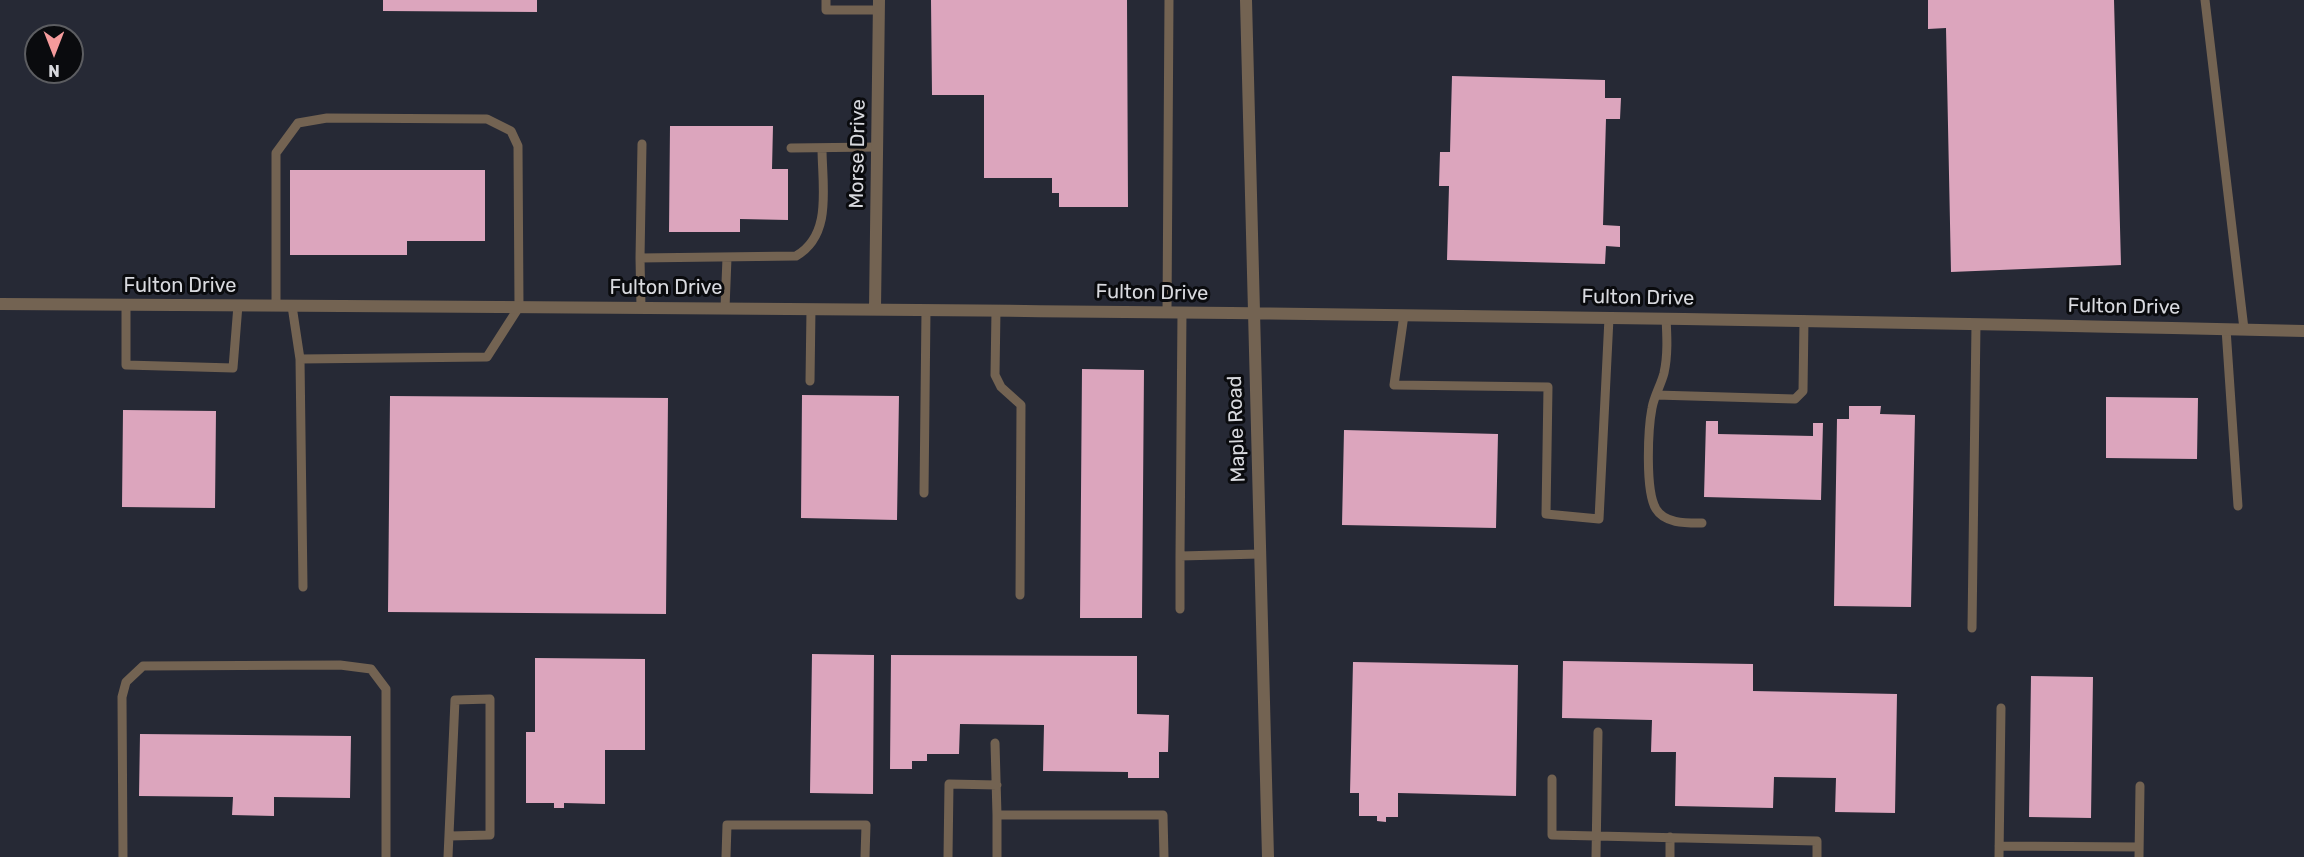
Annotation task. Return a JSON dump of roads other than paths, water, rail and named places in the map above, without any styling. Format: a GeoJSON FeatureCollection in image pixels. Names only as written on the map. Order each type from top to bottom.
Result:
{"type":"FeatureCollection","features":[{"type":"Feature","properties":{"kind":"street","name":"Maple Road"},"geometry":{"type":"LineString","coordinates":[[1246,0],[1268,857]]}},
{"type":"Feature","properties":{"kind":"street","name":"Morse Drive"},"geometry":{"type":"LineString","coordinates":[[875,309],[879,5]]}},
{"type":"Feature","properties":{"kind":"street","name":"Fulton Drive"},"geometry":{"type":"LineString","coordinates":[[0,304],[1182,312],[1804,320],[2304,331]]}},
{"type":"Feature","properties":{"kind":"lane"},"geometry":{"type":"LineString","coordinates":[[826,0],[826,10],[879,5]]}},
{"type":"Feature","properties":{"kind":"lane"},"geometry":{"type":"LineString","coordinates":[[1167,312],[1168,0]]}},
{"type":"Feature","properties":{"kind":"lane"},"geometry":{"type":"LineString","coordinates":[[2205,0],[2244,329]]}},
{"type":"Feature","properties":{"kind":"lane"},"geometry":{"type":"LineString","coordinates":[[276,306],[276,153],[298,123],[327,118],[487,119],[511,131],[518,146],[519,307],[487,357],[300,359]]}},
{"type":"Feature","properties":{"kind":"lane"},"geometry":{"type":"LineString","coordinates":[[641,308],[642,144]]}},
{"type":"Feature","properties":{"kind":"lane"},"geometry":{"type":"LineString","coordinates":[[791,148],[877,147]]}},
{"type":"Feature","properties":{"kind":"lane"},"geometry":{"type":"LineString","coordinates":[[640,258],[796,256],[810,248],[822,223],[822,148]]}},
{"type":"Feature","properties":{"kind":"lane"},"geometry":{"type":"LineString","coordinates":[[725,308],[727,258]]}},
{"type":"Feature","properties":{"kind":"lane"},"geometry":{"type":"LineString","coordinates":[[126,305],[126,365],[233,368],[238,305]]}},
{"type":"Feature","properties":{"kind":"lane"},"geometry":{"type":"LineString","coordinates":[[292,306],[300,359],[303,588]]}},
{"type":"Feature","properties":{"kind":"lane"},"geometry":{"type":"LineString","coordinates":[[810,381],[811,309]]}},
{"type":"Feature","properties":{"kind":"lane"},"geometry":{"type":"LineString","coordinates":[[924,493],[926,310]]}},
{"type":"Feature","properties":{"kind":"lane"},"geometry":{"type":"LineString","coordinates":[[996,310],[995,375],[1001,387],[1021,405],[1020,595]]}},
{"type":"Feature","properties":{"kind":"lane"},"geometry":{"type":"LineString","coordinates":[[1180,609],[1182,312]]}},
{"type":"Feature","properties":{"kind":"lane"},"geometry":{"type":"LineString","coordinates":[[1404,315],[1394,386],[1548,387],[1546,514],[1599,519],[1610,318]]}},
{"type":"Feature","properties":{"kind":"lane"},"geometry":{"type":"LineString","coordinates":[[1666,318],[1665,365],[1652,407],[1650,488],[1655,508],[1664,517],[1683,524],[1702,524]]}},
{"type":"Feature","properties":{"kind":"lane"},"geometry":{"type":"LineString","coordinates":[[1656,395],[1795,399],[1803,391],[1804,320]]}},
{"type":"Feature","properties":{"kind":"lane"},"geometry":{"type":"LineString","coordinates":[[1972,628],[1976,324]]}},
{"type":"Feature","properties":{"kind":"lane"},"geometry":{"type":"LineString","coordinates":[[2226,329],[2238,506]]}},
{"type":"Feature","properties":{"kind":"lane"},"geometry":{"type":"LineString","coordinates":[[1180,556],[1260,554]]}},
{"type":"Feature","properties":{"kind":"lane"},"geometry":{"type":"LineString","coordinates":[[123,857],[122,697],[126,682],[143,666],[340,665],[370,669],[386,689],[386,857]]}},
{"type":"Feature","properties":{"kind":"lane"},"geometry":{"type":"LineString","coordinates":[[448,857],[455,700],[490,699],[490,835],[450,836]]}},
{"type":"Feature","properties":{"kind":"lane"},"geometry":{"type":"LineString","coordinates":[[1999,857],[2001,708]]}},
{"type":"Feature","properties":{"kind":"lane"},"geometry":{"type":"LineString","coordinates":[[1596,857],[1598,732]]}},
{"type":"Feature","properties":{"kind":"lane"},"geometry":{"type":"LineString","coordinates":[[995,743],[997,857]]}},
{"type":"Feature","properties":{"kind":"lane"},"geometry":{"type":"LineString","coordinates":[[1552,779],[1552,835],[1817,841],[1817,857]]}},
{"type":"Feature","properties":{"kind":"lane"},"geometry":{"type":"LineString","coordinates":[[948,857],[949,784],[997,785]]}},
{"type":"Feature","properties":{"kind":"lane"},"geometry":{"type":"LineString","coordinates":[[1999,846],[2139,852],[2140,786]]}},
{"type":"Feature","properties":{"kind":"lane"},"geometry":{"type":"LineString","coordinates":[[997,813],[998,815],[1163,815],[1164,857]]}},
{"type":"Feature","properties":{"kind":"lane"},"geometry":{"type":"LineString","coordinates":[[726,857],[727,825],[866,825],[865,857]]}},
{"type":"Feature","properties":{"kind":"lane"},"geometry":{"type":"LineString","coordinates":[[1670,837],[1670,857]]}}]}
